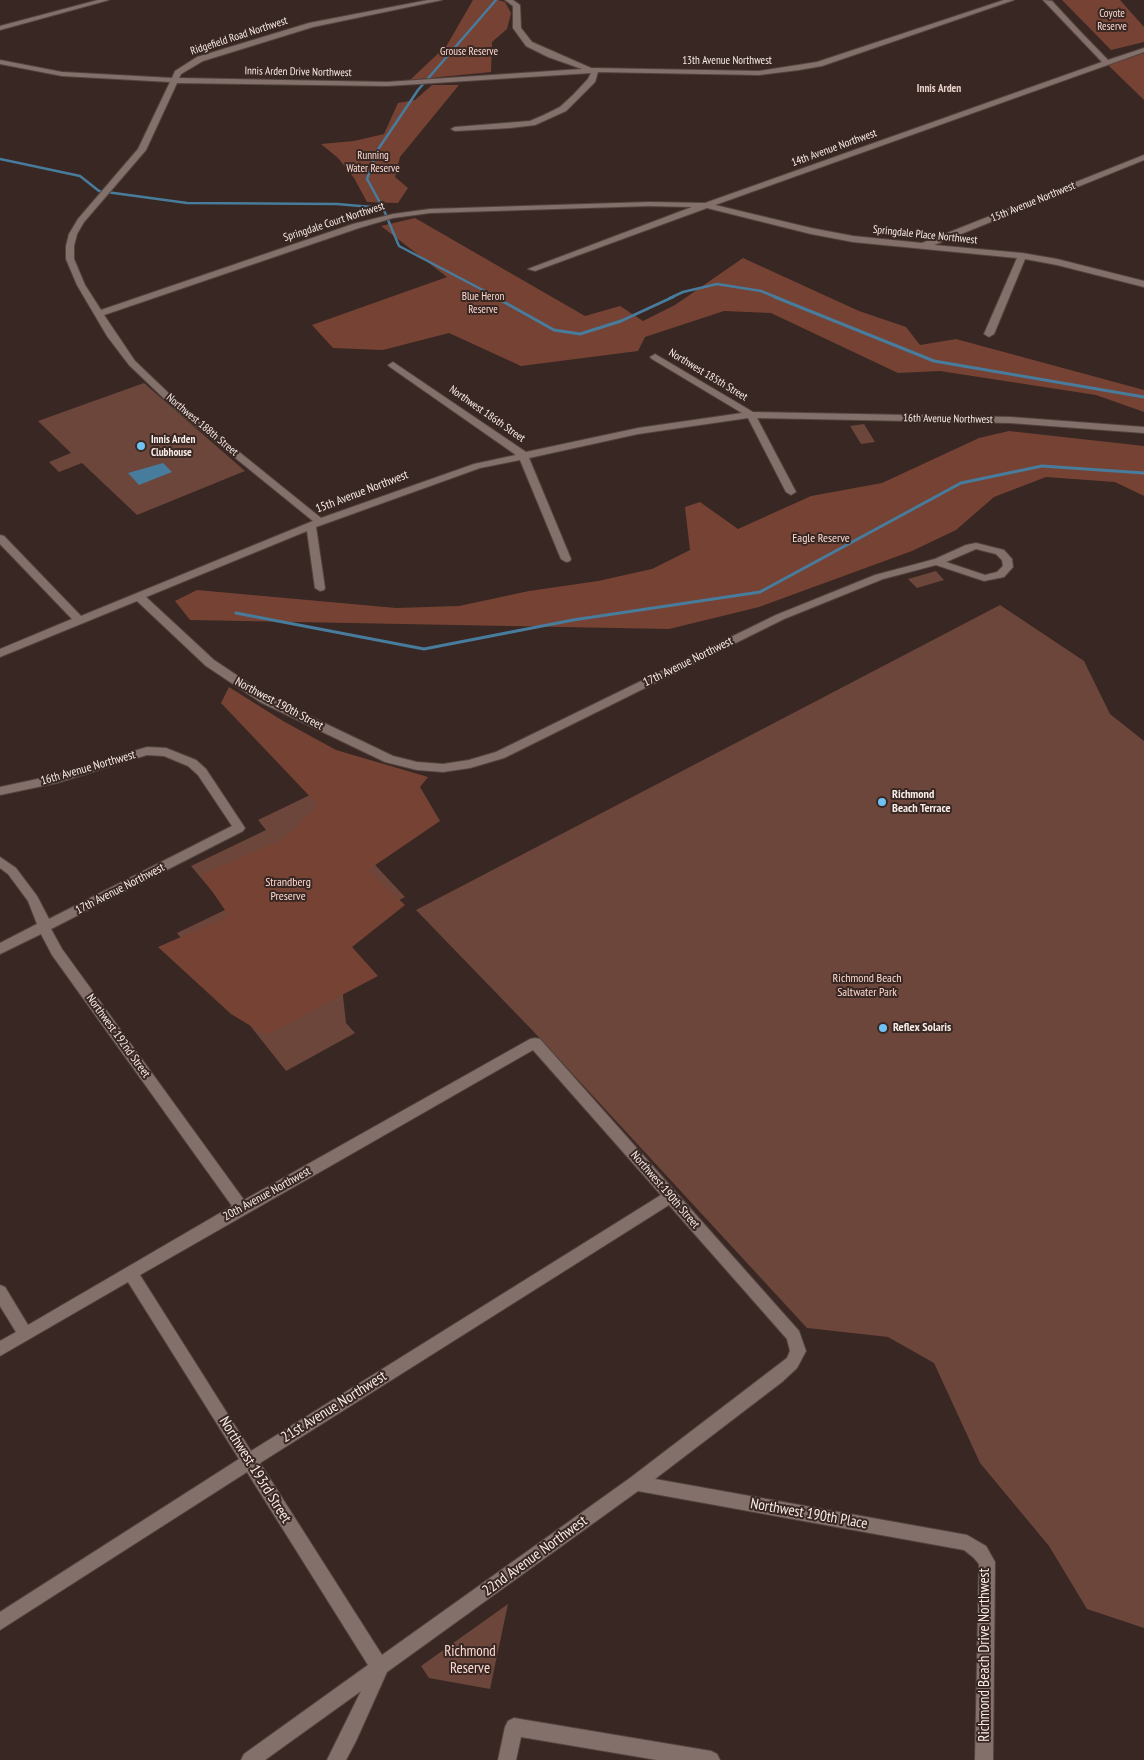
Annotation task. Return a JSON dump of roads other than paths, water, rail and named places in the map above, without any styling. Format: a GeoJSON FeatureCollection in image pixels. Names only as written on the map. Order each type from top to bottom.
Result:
{"type":"FeatureCollection","features":[{"type":"Feature","properties":{"kind":"street"},"geometry":{"type":"LineString","coordinates":[[0,28],[106,0]]}},
{"type":"Feature","properties":{"kind":"street","name":"Ridgefield Road Northwest"},"geometry":{"type":"LineString","coordinates":[[100,313],[82,285],[70,259],[70,246],[73,234],[81,221],[142,150],[178,73],[200,59],[283,33],[352,16],[439,0]]}},
{"type":"Feature","properties":{"kind":"street"},"geometry":{"type":"LineString","coordinates":[[455,129],[532,123],[563,109],[592,80],[595,70],[551,55],[530,44],[522,37],[518,28],[517,5],[508,0]]}},
{"type":"Feature","properties":{"kind":"street","name":"13th Avenue Northwest"},"geometry":{"type":"LineString","coordinates":[[595,70],[739,74],[799,68],[1011,0]]}},
{"type":"Feature","properties":{"kind":"street"},"geometry":{"type":"LineString","coordinates":[[1046,0],[1106,62]]}},
{"type":"Feature","properties":{"kind":"street","name":"14th Avenue Northwest"},"geometry":{"type":"LineString","coordinates":[[532,269],[706,205],[1144,50]]}},
{"type":"Feature","properties":{"kind":"street","name":"Innis Arden Drive Northwest"},"geometry":{"type":"LineString","coordinates":[[0,61],[84,76],[174,81],[387,84],[595,70]]}},
{"type":"Feature","properties":{"kind":"street","name":"15th Avenue Northwest"},"geometry":{"type":"LineString","coordinates":[[922,246],[1144,158]]}},
{"type":"Feature","properties":{"kind":"street","name":"Springdale Court Northwest"},"geometry":{"type":"LineString","coordinates":[[100,313],[356,226],[393,216],[430,211],[629,204],[706,205]]}},
{"type":"Feature","properties":{"kind":"street","name":"Springdale Place Northwest"},"geometry":{"type":"LineString","coordinates":[[706,205],[853,240],[1022,256],[1057,262],[1144,284]]}},
{"type":"Feature","properties":{"kind":"street"},"geometry":{"type":"LineString","coordinates":[[988,334],[1022,256]]}},
{"type":"Feature","properties":{"kind":"street","name":"Northwest 188th Street"},"geometry":{"type":"LineString","coordinates":[[100,313],[112,336],[132,363],[173,402],[316,524]]}},
{"type":"Feature","properties":{"kind":"street","name":"Northwest 185th Street"},"geometry":{"type":"LineString","coordinates":[[655,357],[751,416],[790,492]]}},
{"type":"Feature","properties":{"kind":"street","name":"Northwest 186th Street"},"geometry":{"type":"LineString","coordinates":[[393,364],[523,455],[566,559]]}},
{"type":"Feature","properties":{"kind":"street","name":"15th Avenue Northwest"},"geometry":{"type":"LineString","coordinates":[[0,653],[316,524],[477,466],[638,430],[751,416]]}},
{"type":"Feature","properties":{"kind":"street","name":"16th Avenue Northwest"},"geometry":{"type":"LineString","coordinates":[[751,416],[1010,420],[1144,430]]}},
{"type":"Feature","properties":{"kind":"street"},"geometry":{"type":"LineString","coordinates":[[316,524],[320,588]]}},
{"type":"Feature","properties":{"kind":"street"},"geometry":{"type":"LineString","coordinates":[[0,538],[80,620]]}},
{"type":"Feature","properties":{"kind":"street","name":"17th Avenue Northwest"},"geometry":{"type":"LineString","coordinates":[[442,768],[470,764],[500,755],[780,618],[879,577],[927,563],[937,562],[970,547],[983,547],[995,550],[1007,559],[1008,567],[1000,575],[984,578],[937,562]]}},
{"type":"Feature","properties":{"kind":"street","name":"Northwest 190th Street"},"geometry":{"type":"LineString","coordinates":[[139,597],[210,663],[234,682],[264,699],[389,759],[417,766],[442,768]]}},
{"type":"Feature","properties":{"kind":"street","name":"16th Avenue Northwest"},"geometry":{"type":"LineString","coordinates":[[0,790],[57,779],[147,751],[166,752],[192,763],[202,772],[239,828]]}},
{"type":"Feature","properties":{"kind":"street","name":"17th Avenue Northwest"},"geometry":{"type":"LineString","coordinates":[[0,949],[239,828]]}},
{"type":"Feature","properties":{"kind":"street","name":"Northwest 192nd Street"},"geometry":{"type":"LineString","coordinates":[[0,861],[12,871],[33,899],[43,918],[44,927],[58,952],[242,1208]]}},
{"type":"Feature","properties":{"kind":"street","name":"Northwest 190th Street"},"geometry":{"type":"LineString","coordinates":[[536,1043],[794,1336]]}},
{"type":"Feature","properties":{"kind":"street","name":"20th Avenue Northwest"},"geometry":{"type":"LineString","coordinates":[[0,1349],[242,1208],[536,1043]]}},
{"type":"Feature","properties":{"kind":"street","name":"21st Avenue Northwest"},"geometry":{"type":"LineString","coordinates":[[0,1622],[249,1460],[671,1196]]}},
{"type":"Feature","properties":{"kind":"street","name":"Northwest 193rd Street"},"geometry":{"type":"LineString","coordinates":[[130,1273],[380,1668]]}},
{"type":"Feature","properties":{"kind":"street"},"geometry":{"type":"LineString","coordinates":[[0,1292],[25,1334]]}},
{"type":"Feature","properties":{"kind":"street","name":"22nd Avenue Northwest"},"geometry":{"type":"LineString","coordinates":[[250,1760],[636,1483],[792,1363],[798,1351],[794,1336]]}},
{"type":"Feature","properties":{"kind":"street","name":"Northwest 190th Place"},"geometry":{"type":"LineString","coordinates":[[636,1483],[967,1543],[980,1552]]}},
{"type":"Feature","properties":{"kind":"street","name":"Richmond Beach Drive Northwest"},"geometry":{"type":"LineString","coordinates":[[980,1552],[986,1562],[984,1760]]}},
{"type":"Feature","properties":{"kind":"street"},"geometry":{"type":"LineString","coordinates":[[336,1760],[350,1735],[380,1668]]}},
{"type":"Feature","properties":{"kind":"street"},"geometry":{"type":"LineString","coordinates":[[507,1760],[514,1727],[711,1760]]}},
{"type":"Feature","properties":{"kind":"water"},"geometry":{"type":"Polygon","coordinates":[[[163,463],[172,472],[139,485],[128,473],[163,463]]]}},
{"type":"Feature","properties":{"kind":"waterway"},"geometry":{"type":"LineString","coordinates":[[383,208],[367,179],[377,151],[418,90],[496,0]]}},
{"type":"Feature","properties":{"kind":"waterway"},"geometry":{"type":"LineString","coordinates":[[0,159],[80,176],[99,191],[187,203],[337,204],[383,208]]}},
{"type":"Feature","properties":{"kind":"waterway"},"geometry":{"type":"LineString","coordinates":[[383,208],[399,246],[498,298]]}},
{"type":"Feature","properties":{"kind":"waterway"},"geometry":{"type":"LineString","coordinates":[[670,298],[683,292],[717,284],[761,291],[778,298]]}},
{"type":"Feature","properties":{"kind":"waterway"},"geometry":{"type":"LineString","coordinates":[[495,297],[554,330],[580,334],[621,321],[673,297]]}},
{"type":"Feature","properties":{"kind":"waterway"},"geometry":{"type":"LineString","coordinates":[[775,297],[934,361],[1144,397]]}},
{"type":"Feature","properties":{"kind":"waterway"},"geometry":{"type":"LineString","coordinates":[[236,613],[424,649],[573,620],[760,592],[961,483],[1042,466],[1144,473]]}},
{"type":"Feature","properties":{"kind":"place","name":"Innis Arden Clubhouse"},"geometry":{"type":"Point","coordinates":[141,446]}},
{"type":"Feature","properties":{"kind":"place","name":"Richmond Beach Terrace"},"geometry":{"type":"Point","coordinates":[882,802]}},
{"type":"Feature","properties":{"kind":"place","name":"Reflex Solaris"},"geometry":{"type":"Point","coordinates":[883,1028]}},
{"type":"Feature","properties":{"kind":"district","name":"Innis Arden"},"geometry":{"type":"Point","coordinates":[939,89]}},
{"type":"Feature","properties":{"kind":"park label","name":"Coyote Reserve"},"geometry":{"type":"Point","coordinates":[1112,20]}},
{"type":"Feature","properties":{"kind":"park label","name":"Grouse Reserve"},"geometry":{"type":"Point","coordinates":[469,52]}},
{"type":"Feature","properties":{"kind":"park label","name":"Running Water Reserve"},"geometry":{"type":"Point","coordinates":[373,162]}},
{"type":"Feature","properties":{"kind":"park label","name":"Blue Heron Reserve"},"geometry":{"type":"Point","coordinates":[483,303]}},
{"type":"Feature","properties":{"kind":"park label","name":"Eagle Reserve"},"geometry":{"type":"Point","coordinates":[821,539]}},
{"type":"Feature","properties":{"kind":"park label","name":"Strandberg Preserve"},"geometry":{"type":"Point","coordinates":[288,890]}},
{"type":"Feature","properties":{"kind":"park label","name":"Richmond Beach Saltwater Park"},"geometry":{"type":"Point","coordinates":[867,986]}},
{"type":"Feature","properties":{"kind":"park label","name":"Richmond Reserve"},"geometry":{"type":"Point","coordinates":[470,1660]}}]}
